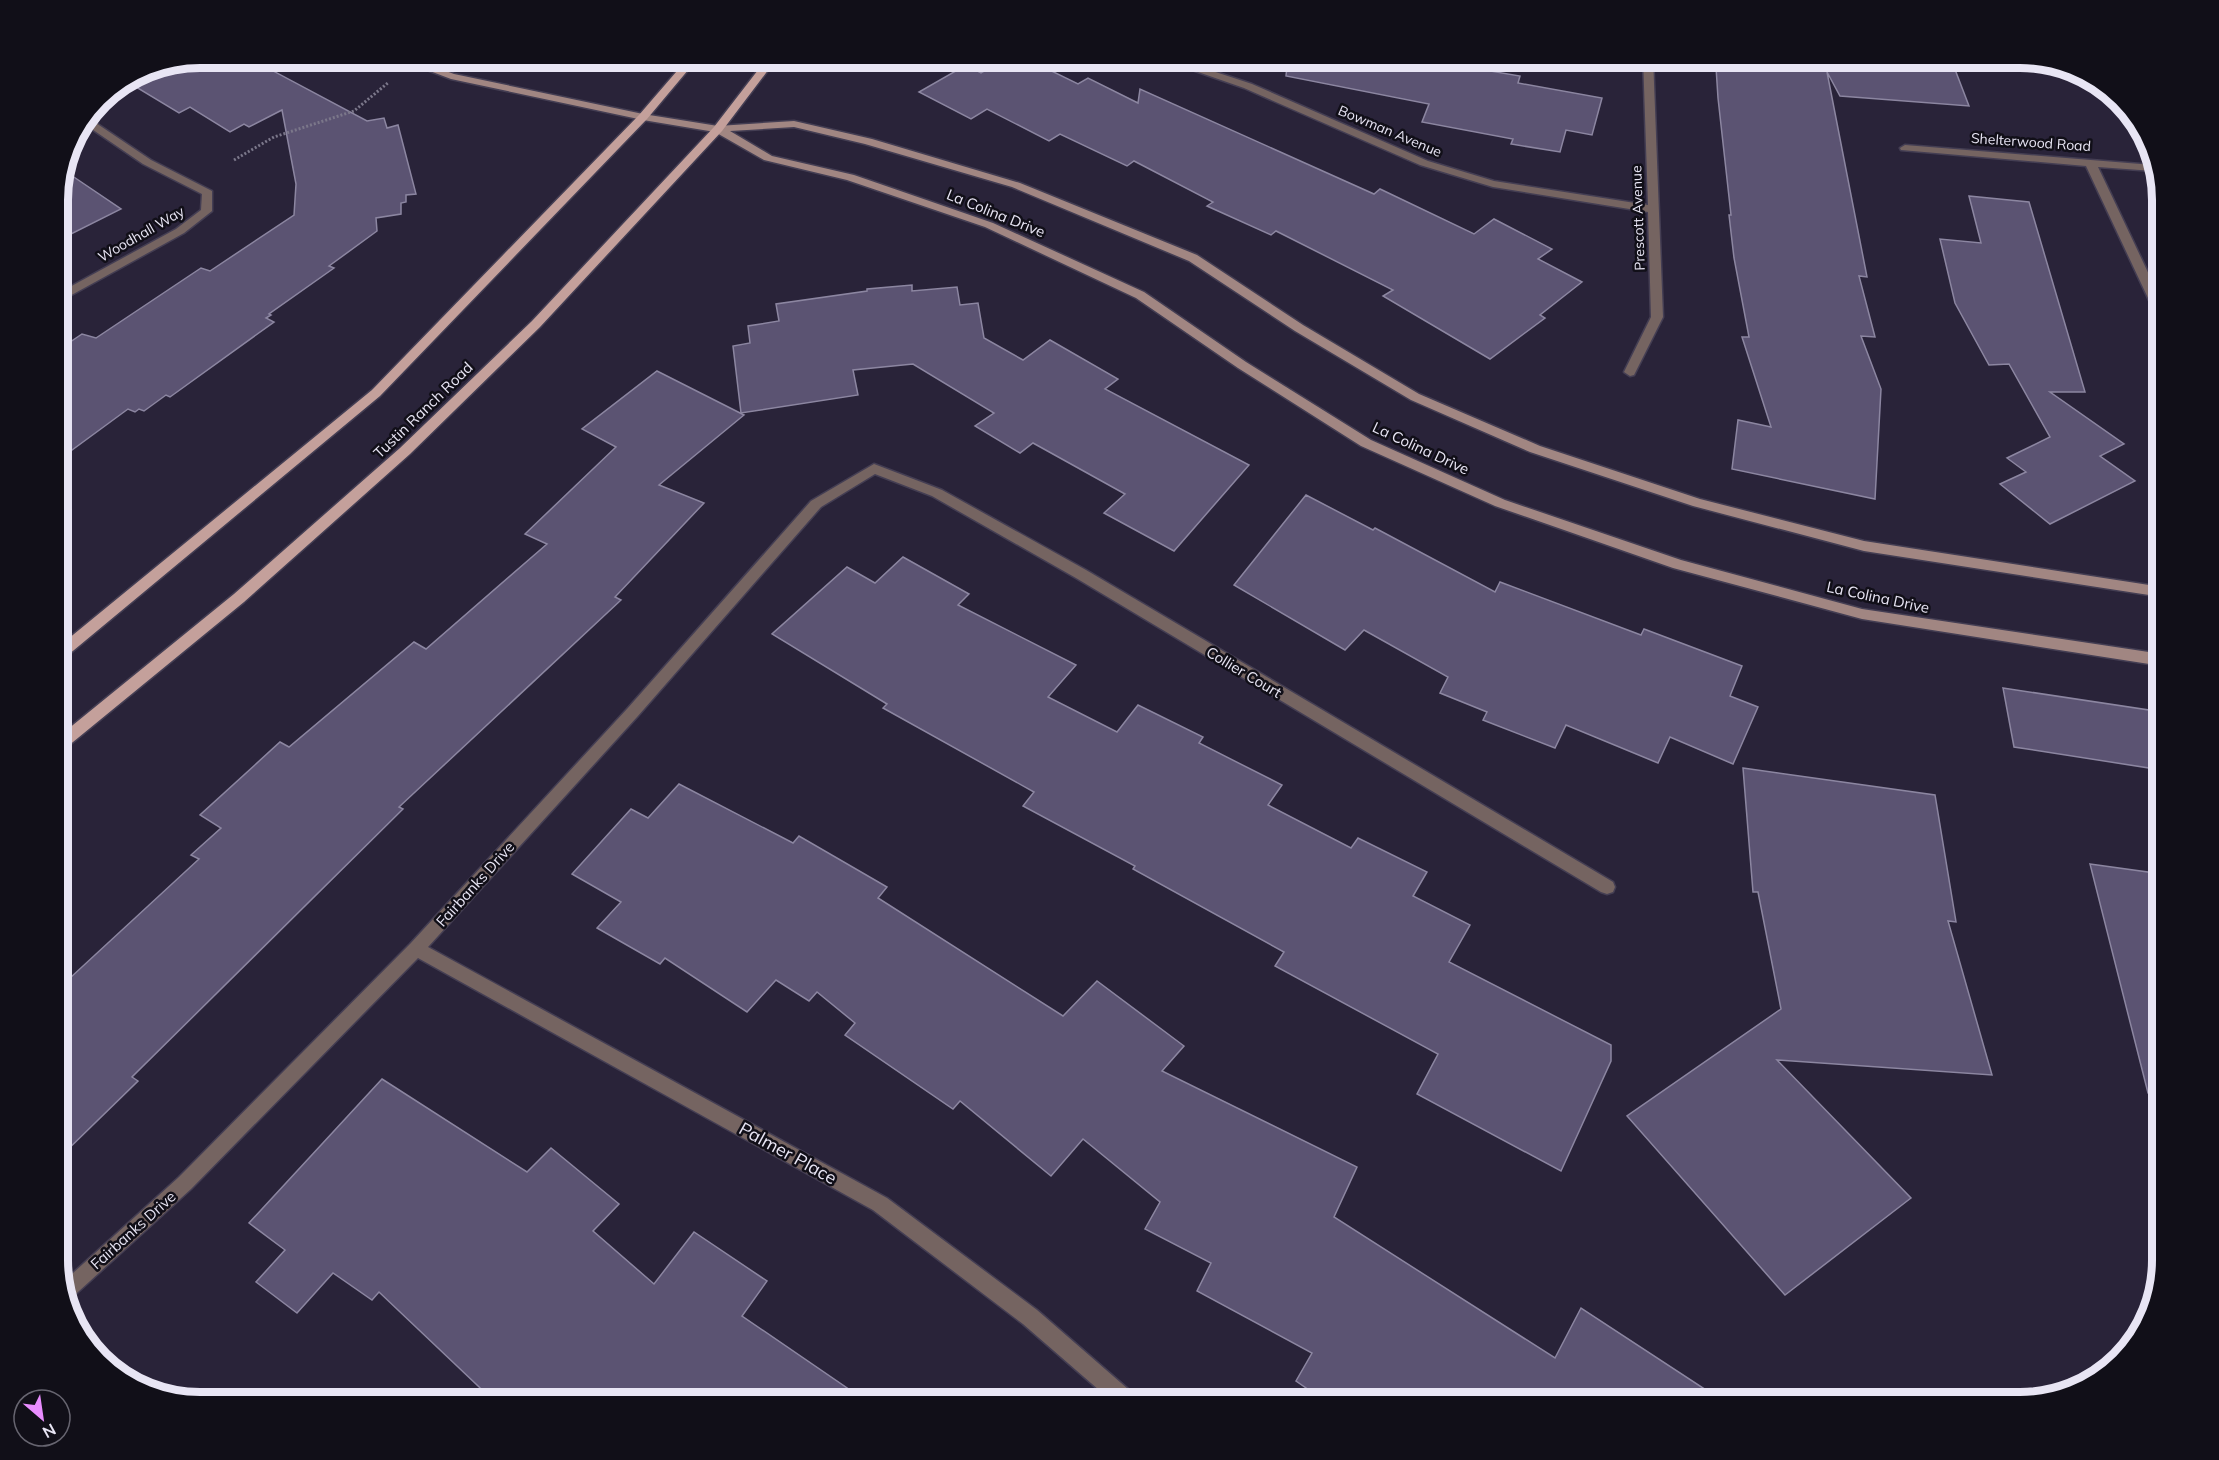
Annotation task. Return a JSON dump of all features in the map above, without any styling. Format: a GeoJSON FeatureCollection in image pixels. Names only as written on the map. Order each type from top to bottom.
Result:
{"type":"FeatureCollection","features":[{"type":"Feature","properties":{"kind":"main road"},"geometry":{"type":"LineString","coordinates":[[68,647],[376,393],[643,117],[685,68]]}},
{"type":"Feature","properties":{"kind":"main road","name":"Tustin Ranch Road"},"geometry":{"type":"LineString","coordinates":[[68,738],[238,598],[405,451],[536,324],[718,129],[765,68]]}},
{"type":"Feature","properties":{"kind":"street","name":"La Colina Drive"},"geometry":{"type":"LineString","coordinates":[[429,68],[451,76],[643,117],[718,129],[794,124],[868,141],[1016,185],[1193,258],[1299,328],[1415,397],[1535,449],[1698,503],[1864,546],[2152,590]]}},
{"type":"Feature","properties":{"kind":"street","name":"Bowman Avenue"},"geometry":{"type":"LineString","coordinates":[[1193,68],[1248,86],[1424,163],[1493,184],[1653,209]]}},
{"type":"Feature","properties":{"kind":"street","name":"Prescott Avenue"},"geometry":{"type":"LineString","coordinates":[[1630,372],[1657,317],[1648,68]]}},
{"type":"Feature","properties":{"kind":"street","name":"Woodhall Way"},"geometry":{"type":"LineString","coordinates":[[68,293],[180,231],[206,211],[208,193],[147,162],[91,124]]}},
{"type":"Feature","properties":{"kind":"street","name":"La Colina Drive"},"geometry":{"type":"LineString","coordinates":[[718,129],[768,158],[850,177],[989,225],[1140,295],[1242,365],[1366,443],[1500,502],[1678,564],[1862,614],[2152,659]]}},
{"type":"Feature","properties":{"kind":"street","name":"Shelterwood Road"},"geometry":{"type":"LineString","coordinates":[[1905,148],[2147,167]]}},
{"type":"Feature","properties":{"kind":"street"},"geometry":{"type":"LineString","coordinates":[[2090,162],[2152,294]]}},
{"type":"Feature","properties":{"kind":"street","name":"Collier Court"},"geometry":{"type":"LineString","coordinates":[[874,469],[937,493],[1081,574],[1607,887]]}},
{"type":"Feature","properties":{"kind":"street","name":"Fairbanks Drive"},"geometry":{"type":"LineString","coordinates":[[70,1287],[185,1183],[416,949],[632,712],[816,504],[874,469]]}},
{"type":"Feature","properties":{"kind":"street","name":"Palmer Place"},"geometry":{"type":"LineString","coordinates":[[416,949],[880,1204],[1030,1317],[1116,1392]]}},
{"type":"Feature","properties":{"kind":"path"},"geometry":{"type":"LineString","coordinates":[[234,159],[274,137],[354,111],[394,78]]}},
{"type":"Feature","properties":{"kind":"building"},"geometry":{"type":"Polygon","coordinates":[[[268,68],[367,121],[384,118],[387,128],[398,125],[416,194],[406,195],[406,202],[401,203],[401,214],[376,218],[377,231],[329,266],[334,268],[269,314],[271,315],[266,318],[274,322],[170,397],[166,395],[144,411],[139,409],[135,412],[128,409],[68,453],[68,344],[82,334],[96,338],[201,268],[210,271],[294,215],[296,184],[282,110],[249,127],[244,124],[230,132],[190,107],[179,113],[133,85],[174,70],[268,68]]]}},
{"type":"Feature","properties":{"kind":"building"},"geometry":{"type":"Polygon","coordinates":[[[961,68],[972,68],[981,73],[989,68],[1045,68],[1078,84],[1088,78],[1138,103],[1140,89],[1374,194],[1380,189],[1474,234],[1494,219],[1552,249],[1538,259],[1582,282],[1540,315],[1545,318],[1490,359],[1383,296],[1393,290],[1276,231],[1271,235],[1207,206],[1213,202],[1134,161],[1127,166],[1060,134],[1049,141],[987,109],[971,119],[919,92],[961,68]]]}},
{"type":"Feature","properties":{"kind":"building"},"geometry":{"type":"Polygon","coordinates":[[[1287,68],[1473,68],[1520,76],[1518,83],[1602,98],[1592,135],[1566,130],[1560,152],[1511,144],[1513,139],[1422,122],[1429,104],[1286,76],[1287,68]]]}},
{"type":"Feature","properties":{"kind":"building"},"geometry":{"type":"Polygon","coordinates":[[[1716,68],[1954,68],[1969,106],[1840,96],[1827,72],[1867,277],[1859,276],[1875,337],[1861,336],[1881,389],[1875,499],[1732,469],[1738,420],[1771,427],[1742,337],[1749,337],[1734,258],[1716,68]]]}},
{"type":"Feature","properties":{"kind":"building"},"geometry":{"type":"Polygon","coordinates":[[[70,174],[121,209],[68,236],[70,174]]]}},
{"type":"Feature","properties":{"kind":"building"},"geometry":{"type":"Polygon","coordinates":[[[1969,196],[2029,202],[2085,392],[2050,392],[2124,444],[2100,456],[2135,481],[2050,524],[2000,484],[2026,472],[2007,458],[2050,437],[2009,364],[1989,365],[1955,303],[1940,239],[1981,243],[1969,196]]]}},
{"type":"Feature","properties":{"kind":"building"},"geometry":{"type":"Polygon","coordinates":[[[912,285],[912,291],[957,287],[960,305],[978,303],[984,338],[1023,360],[1050,340],[1118,379],[1105,389],[1249,465],[1174,551],[1104,513],[1125,494],[1033,443],[1020,453],[975,426],[994,413],[913,364],[853,370],[858,395],[741,413],[733,346],[750,343],[748,326],[779,321],[776,304],[867,291],[867,289],[912,285]]]}},
{"type":"Feature","properties":{"kind":"building"},"geometry":{"type":"Polygon","coordinates":[[[657,371],[744,415],[659,485],[704,503],[615,597],[621,600],[399,807],[403,809],[132,1077],[138,1081],[68,1149],[68,980],[199,859],[191,855],[221,828],[200,815],[280,742],[289,747],[414,642],[426,649],[547,544],[525,534],[616,447],[582,429],[657,371]]]}},
{"type":"Feature","properties":{"kind":"building"},"geometry":{"type":"Polygon","coordinates":[[[1306,495],[1373,530],[1375,528],[1495,592],[1500,582],[1641,635],[1644,629],[1742,666],[1730,696],[1758,707],[1733,764],[1670,737],[1658,763],[1566,725],[1555,748],[1483,720],[1487,712],[1440,693],[1448,677],[1364,630],[1345,650],[1234,585],[1306,495]]]}},
{"type":"Feature","properties":{"kind":"building"},"geometry":{"type":"Polygon","coordinates":[[[903,557],[969,594],[958,605],[1076,665],[1048,697],[1117,732],[1138,705],[1203,737],[1199,743],[1282,785],[1268,805],[1351,848],[1358,838],[1427,872],[1413,896],[1470,925],[1449,962],[1611,1045],[1611,1061],[1561,1171],[1417,1094],[1438,1054],[1275,966],[1284,952],[1133,869],[1135,866],[1023,806],[1034,792],[883,708],[887,704],[772,634],[847,567],[875,583],[903,557]]]}},
{"type":"Feature","properties":{"kind":"building"},"geometry":{"type":"Polygon","coordinates":[[[2003,688],[2152,710],[2152,768],[2014,747],[2003,688]]]}},
{"type":"Feature","properties":{"kind":"building"},"geometry":{"type":"Polygon","coordinates":[[[1743,768],[1935,795],[1956,922],[1948,921],[1992,1075],[1777,1060],[1911,1198],[1785,1295],[1627,1116],[1781,1009],[1758,892],[1753,892],[1743,768]]]}},
{"type":"Feature","properties":{"kind":"building"},"geometry":{"type":"Polygon","coordinates":[[[679,784],[793,843],[799,836],[887,887],[878,898],[1063,1016],[1097,981],[1184,1046],[1162,1071],[1357,1167],[1334,1217],[1555,1358],[1581,1308],[1709,1392],[1312,1392],[1296,1381],[1312,1353],[1197,1291],[1211,1263],[1145,1229],[1160,1202],[1083,1139],[1051,1176],[960,1101],[953,1109],[845,1035],[855,1023],[817,992],[809,1001],[776,980],[747,1012],[665,958],[660,964],[597,928],[621,902],[572,874],[631,809],[648,818],[679,784]]]}},
{"type":"Feature","properties":{"kind":"building"},"geometry":{"type":"Polygon","coordinates":[[[2090,864],[2152,873],[2152,1093],[2148,1093],[2090,864]]]}},
{"type":"Feature","properties":{"kind":"building"},"geometry":{"type":"Polygon","coordinates":[[[382,1079],[527,1172],[551,1148],[619,1204],[593,1231],[654,1284],[694,1232],[767,1281],[742,1316],[853,1392],[484,1392],[379,1292],[372,1300],[333,1273],[297,1313],[256,1282],[285,1250],[249,1223],[382,1079]]]}}]}
